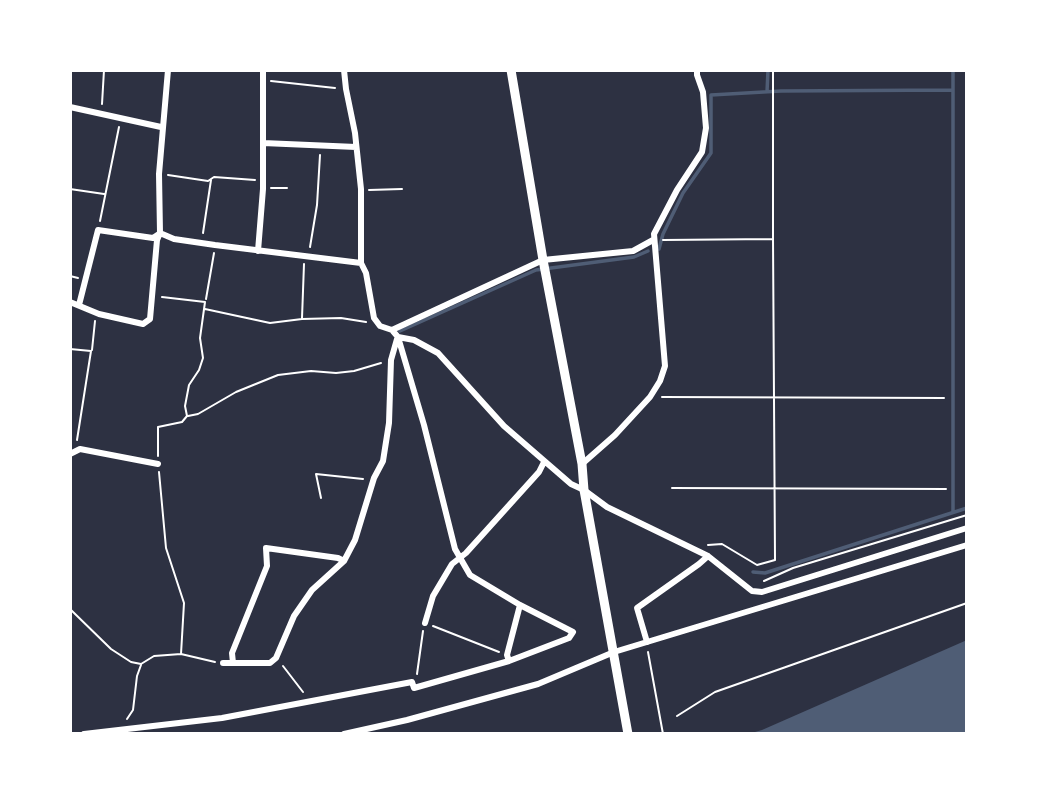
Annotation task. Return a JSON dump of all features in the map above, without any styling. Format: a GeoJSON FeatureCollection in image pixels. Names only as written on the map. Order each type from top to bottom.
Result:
{"type":"FeatureCollection","features":[{"type":"Feature","properties":{"kind":"main road"},"geometry":{"type":"LineString","coordinates":[[510,70],[628,734]]}},
{"type":"Feature","properties":{"kind":"street"},"geometry":{"type":"LineString","coordinates":[[70,302],[99,314],[143,324],[150,319],[157,240],[160,233],[161,127],[168,70]]}},
{"type":"Feature","properties":{"kind":"street"},"geometry":{"type":"LineString","coordinates":[[258,251],[263,185],[263,70]]}},
{"type":"Feature","properties":{"kind":"street"},"geometry":{"type":"LineString","coordinates":[[84,734],[312,702],[412,682],[414,688],[569,638],[573,632],[470,575],[455,549],[424,425],[398,337],[392,330],[380,326],[374,318],[366,273],[361,263],[361,188],[344,70]]}},
{"type":"Feature","properties":{"kind":"street"},"geometry":{"type":"LineString","coordinates":[[582,464],[615,435],[650,397],[665,366],[653,240],[677,190],[702,152],[706,128],[703,92],[697,70]]}},
{"type":"Feature","properties":{"kind":"street"},"geometry":{"type":"LineString","coordinates":[[70,107],[161,127]]}},
{"type":"Feature","properties":{"kind":"street"},"geometry":{"type":"LineString","coordinates":[[262,143],[356,147]]}},
{"type":"Feature","properties":{"kind":"street"},"geometry":{"type":"LineString","coordinates":[[79,305],[98,230],[153,238],[160,233]]}},
{"type":"Feature","properties":{"kind":"street"},"geometry":{"type":"LineString","coordinates":[[160,233],[174,239],[361,263]]}},
{"type":"Feature","properties":{"kind":"street"},"geometry":{"type":"LineString","coordinates":[[392,330],[544,265],[633,251],[653,240]]}},
{"type":"Feature","properties":{"kind":"street"},"geometry":{"type":"LineString","coordinates":[[223,663],[270,663],[276,658],[294,617],[312,590],[344,561],[355,540],[374,478],[383,461],[389,424],[391,360],[398,337]]}},
{"type":"Feature","properties":{"kind":"street"},"geometry":{"type":"LineString","coordinates":[[398,337],[414,340],[438,352],[504,426],[571,484],[607,508],[708,555],[752,591],[762,592],[967,528]]}},
{"type":"Feature","properties":{"kind":"street"},"geometry":{"type":"LineString","coordinates":[[70,454],[80,449],[158,464]]}},
{"type":"Feature","properties":{"kind":"street"},"geometry":{"type":"LineString","coordinates":[[425,623],[433,596],[452,564],[539,472],[544,461]]}},
{"type":"Feature","properties":{"kind":"street"},"geometry":{"type":"LineString","coordinates":[[344,734],[407,720],[538,684],[614,656],[967,545]]}},
{"type":"Feature","properties":{"kind":"street"},"geometry":{"type":"LineString","coordinates":[[233,663],[232,653],[267,566],[266,548],[344,561]]}},
{"type":"Feature","properties":{"kind":"street"},"geometry":{"type":"LineString","coordinates":[[648,646],[637,608],[708,555]]}},
{"type":"Feature","properties":{"kind":"street"},"geometry":{"type":"LineString","coordinates":[[508,658],[520,605]]}},
{"type":"Feature","properties":{"kind":"path"},"geometry":{"type":"LineString","coordinates":[[101,115],[104,70]]}},
{"type":"Feature","properties":{"kind":"path"},"geometry":{"type":"LineString","coordinates":[[691,547],[722,544],[757,565],[775,560],[773,70]]}},
{"type":"Feature","properties":{"kind":"path"},"geometry":{"type":"LineString","coordinates":[[263,80],[346,89]]}},
{"type":"Feature","properties":{"kind":"path"},"geometry":{"type":"LineString","coordinates":[[98,230],[120,119]]}},
{"type":"Feature","properties":{"kind":"path"},"geometry":{"type":"LineString","coordinates":[[302,318],[306,256],[317,205],[321,147]]}},
{"type":"Feature","properties":{"kind":"path"},"geometry":{"type":"LineString","coordinates":[[159,174],[208,181],[214,177],[287,188]]}},
{"type":"Feature","properties":{"kind":"path"},"geometry":{"type":"LineString","coordinates":[[201,243],[212,183],[210,179]]}},
{"type":"Feature","properties":{"kind":"path"},"geometry":{"type":"LineString","coordinates":[[361,188],[372,191],[402,189]]}},
{"type":"Feature","properties":{"kind":"path"},"geometry":{"type":"LineString","coordinates":[[70,189],[105,194]]}},
{"type":"Feature","properties":{"kind":"path"},"geometry":{"type":"LineString","coordinates":[[667,240],[772,239]]}},
{"type":"Feature","properties":{"kind":"path"},"geometry":{"type":"LineString","coordinates":[[187,416],[185,406],[189,385],[203,358],[200,338],[215,245]]}},
{"type":"Feature","properties":{"kind":"path"},"geometry":{"type":"LineString","coordinates":[[153,296],[205,302]]}},
{"type":"Feature","properties":{"kind":"path"},"geometry":{"type":"LineString","coordinates":[[204,309],[270,323],[302,318],[341,318],[380,326]]}},
{"type":"Feature","properties":{"kind":"path"},"geometry":{"type":"LineString","coordinates":[[80,449],[76,446],[95,320],[99,314]]}},
{"type":"Feature","properties":{"kind":"path"},"geometry":{"type":"LineString","coordinates":[[70,349],[92,351]]}},
{"type":"Feature","properties":{"kind":"path"},"geometry":{"type":"LineString","coordinates":[[181,654],[184,603],[166,548],[158,464],[158,427],[182,422],[187,416],[198,414],[236,392],[278,375],[311,371],[345,372],[391,360]]}},
{"type":"Feature","properties":{"kind":"path"},"geometry":{"type":"LineString","coordinates":[[650,397],[944,398]]}},
{"type":"Feature","properties":{"kind":"path"},"geometry":{"type":"LineString","coordinates":[[321,498],[316,474],[352,479],[374,478]]}},
{"type":"Feature","properties":{"kind":"path"},"geometry":{"type":"LineString","coordinates":[[672,488],[946,489]]}},
{"type":"Feature","properties":{"kind":"path"},"geometry":{"type":"LineString","coordinates":[[760,583],[793,568],[967,515]]}},
{"type":"Feature","properties":{"kind":"path"},"geometry":{"type":"LineString","coordinates":[[677,716],[715,692],[967,603]]}},
{"type":"Feature","properties":{"kind":"path"},"geometry":{"type":"LineString","coordinates":[[70,609],[111,649],[131,662],[141,664]]}},
{"type":"Feature","properties":{"kind":"path"},"geometry":{"type":"LineString","coordinates":[[412,682],[416,676],[425,623],[508,658]]}},
{"type":"Feature","properties":{"kind":"path"},"geometry":{"type":"LineString","coordinates":[[648,646],[663,734]]}},
{"type":"Feature","properties":{"kind":"path"},"geometry":{"type":"LineString","coordinates":[[126,730],[125,723],[132,710],[141,664],[154,656],[181,654],[223,663]]}},
{"type":"Feature","properties":{"kind":"path"},"geometry":{"type":"LineString","coordinates":[[273,660],[282,665],[312,702]]}},
{"type":"Feature","properties":{"kind":"water"},"geometry":{"type":"Polygon","coordinates":[[[967,640],[967,734],[748,734],[762,730],[967,640]]]}},
{"type":"Feature","properties":{"kind":"waterway"},"geometry":{"type":"LineString","coordinates":[[767,92],[768,70]]}},
{"type":"Feature","properties":{"kind":"waterway"},"geometry":{"type":"LineString","coordinates":[[953,70],[953,90]]}},
{"type":"Feature","properties":{"kind":"waterway"},"geometry":{"type":"LineString","coordinates":[[659,249],[663,234],[683,193],[711,153],[711,95],[781,91],[953,90],[953,512]]}},
{"type":"Feature","properties":{"kind":"waterway"},"geometry":{"type":"LineString","coordinates":[[400,331],[536,270],[634,257],[648,251]]}},
{"type":"Feature","properties":{"kind":"waterway"},"geometry":{"type":"LineString","coordinates":[[753,572],[765,573],[967,508]]}}]}
